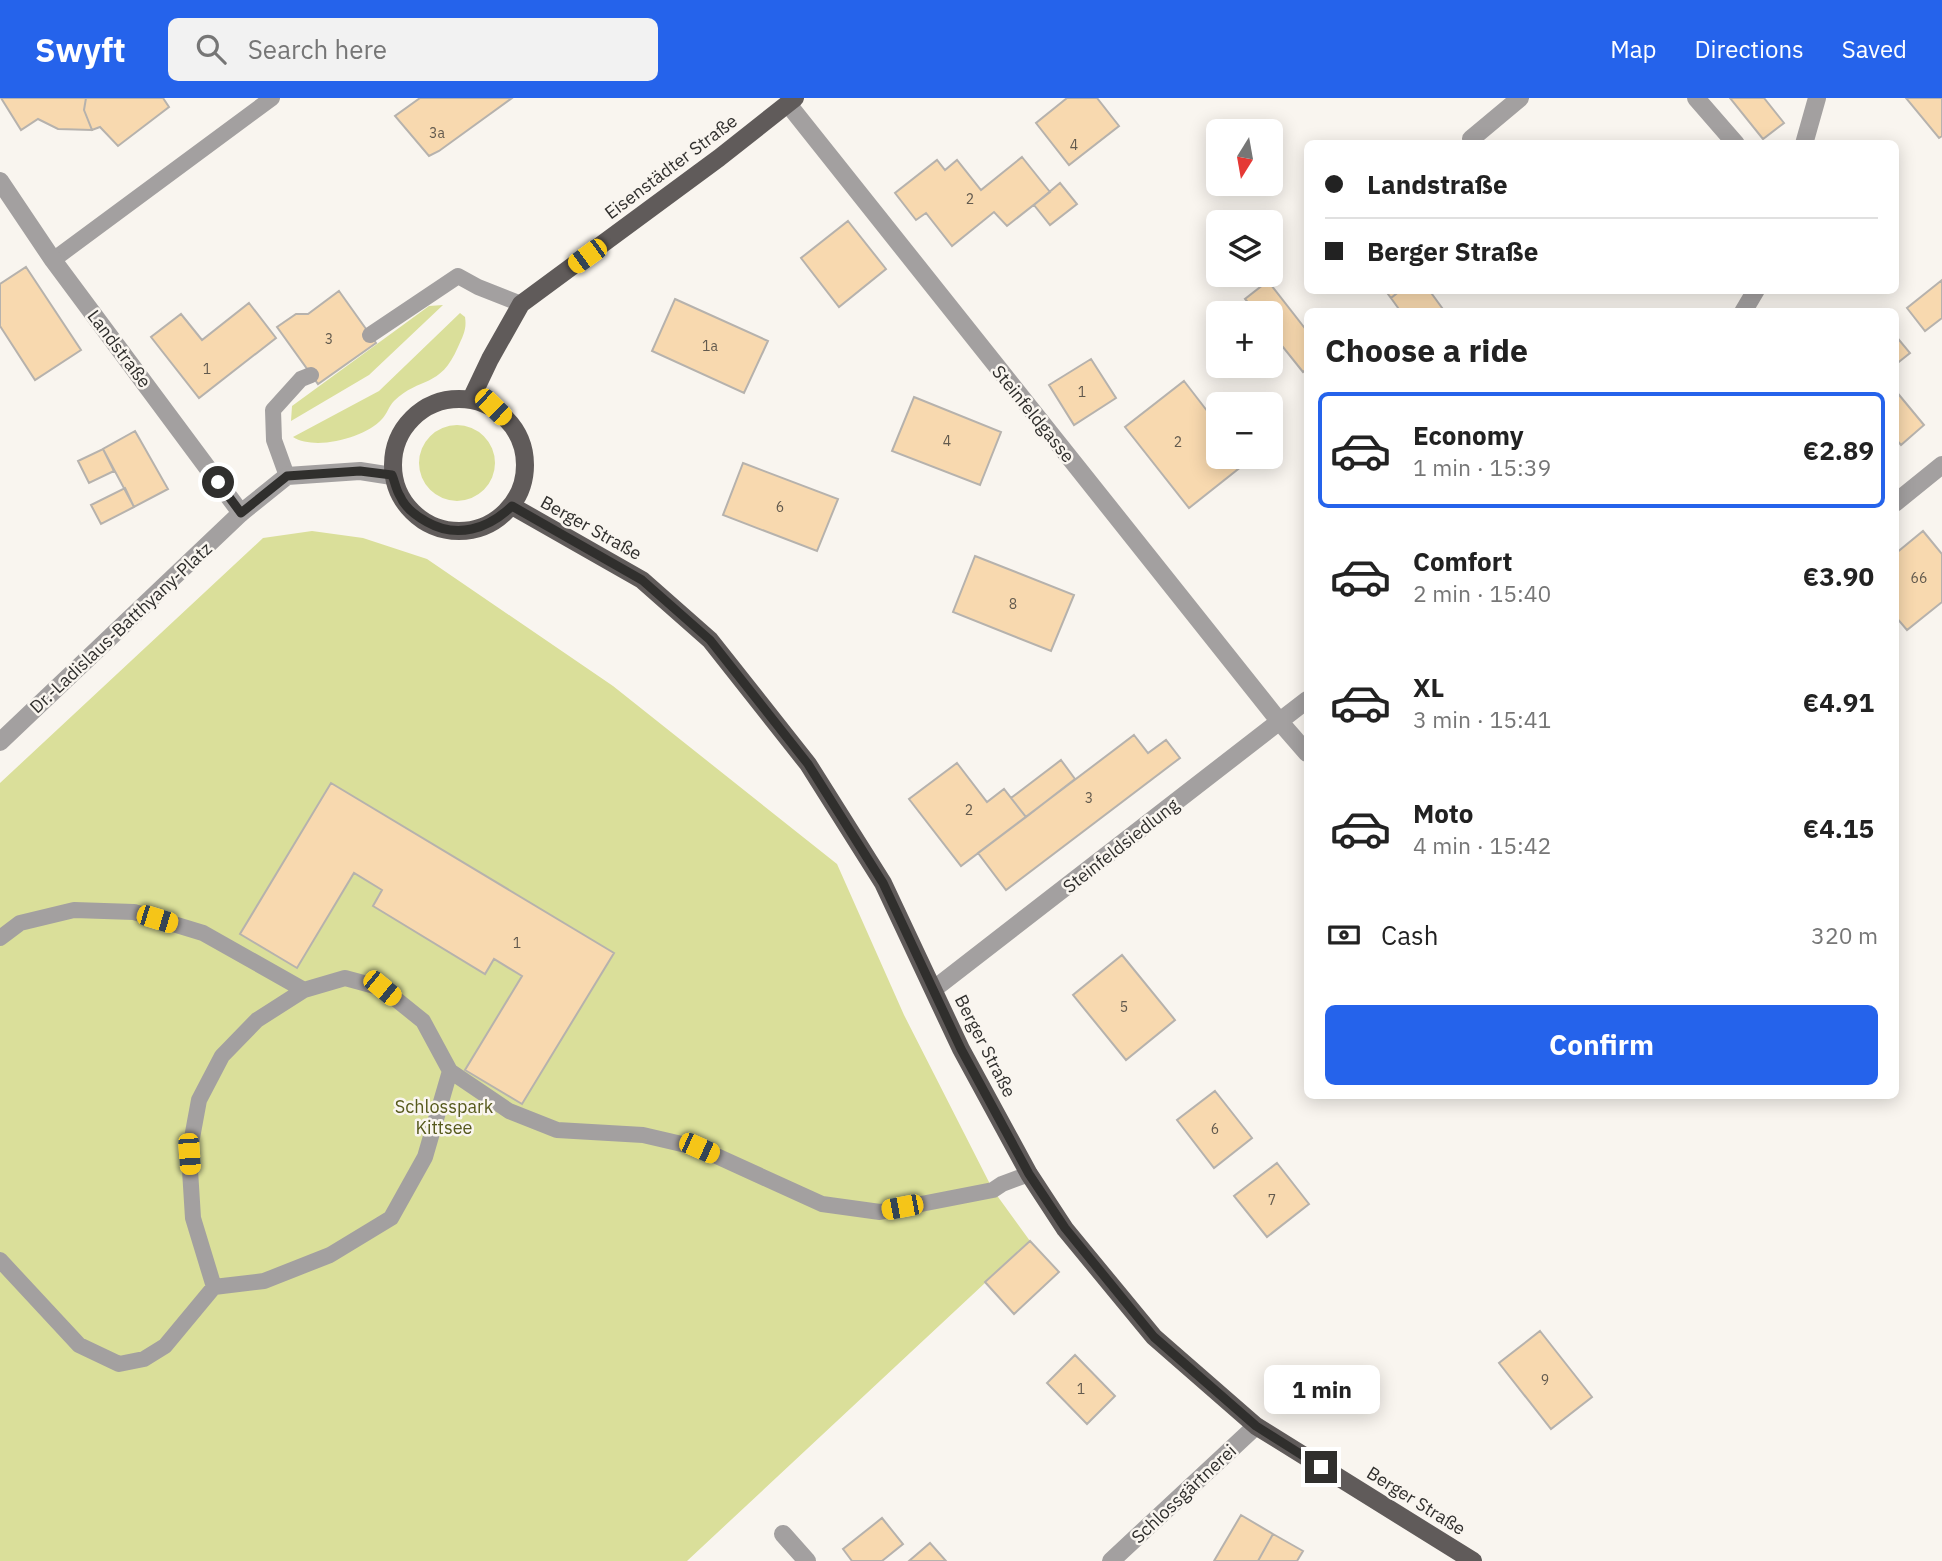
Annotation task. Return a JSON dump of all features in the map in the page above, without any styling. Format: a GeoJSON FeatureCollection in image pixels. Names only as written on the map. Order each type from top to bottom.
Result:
{"type":"FeatureCollection","features":[{"type":"Feature","properties":{"kind":"main road","name":"Eisenstädter Straße"},"geometry":{"type":"LineString","coordinates":[[471,399],[521,304],[719,159],[791,101]]}},
{"type":"Feature","properties":{"kind":"main road"},"geometry":{"type":"LineString","coordinates":[[447,398],[471,399],[493,407],[514,427],[524,447],[525,471],[512,506],[500,517],[484,527],[461,531],[438,528],[415,516],[400,498],[392,475],[397,437],[420,410],[447,398]]}},
{"type":"Feature","properties":{"kind":"main road","name":"Berger Straße"},"geometry":{"type":"LineString","coordinates":[[512,506],[642,580],[710,640],[808,764],[883,883],[961,1049],[1029,1174],[1065,1228],[1154,1337],[1256,1426],[1473,1561]]}},
{"type":"Feature","properties":{"kind":"street"},"geometry":{"type":"LineString","coordinates":[[1471,139],[1520,98]]}},
{"type":"Feature","properties":{"kind":"street"},"geometry":{"type":"LineString","coordinates":[[1696,98],[1733,140]]}},
{"type":"Feature","properties":{"kind":"street"},"geometry":{"type":"LineString","coordinates":[[1805,140],[1816,98]]}},
{"type":"Feature","properties":{"kind":"street","name":"Steinfeldgasse"},"geometry":{"type":"LineString","coordinates":[[791,101],[1304,750]]}},
{"type":"Feature","properties":{"kind":"street","name":"Landstraße"},"geometry":{"type":"LineString","coordinates":[[0,181],[53,260],[241,513]]}},
{"type":"Feature","properties":{"kind":"street"},"geometry":{"type":"LineString","coordinates":[[1899,500],[1942,466]]}},
{"type":"Feature","properties":{"kind":"street"},"geometry":{"type":"LineString","coordinates":[[241,513],[287,476],[360,471],[392,475]]}},
{"type":"Feature","properties":{"kind":"street","name":"Dr.-Ladislaus-Batthyany-Platz"},"geometry":{"type":"LineString","coordinates":[[0,742],[241,513]]}},
{"type":"Feature","properties":{"kind":"street","name":"Steinfeldsiedlung"},"geometry":{"type":"LineString","coordinates":[[933,989],[1304,702]]}},
{"type":"Feature","properties":{"kind":"street","name":"Schlossgärtnerei"},"geometry":{"type":"LineString","coordinates":[[1111,1561],[1256,1426]]}},
{"type":"Feature","properties":{"kind":"street"},"geometry":{"type":"LineString","coordinates":[[783,1534],[807,1561]]}},
{"type":"Feature","properties":{"kind":"lane"},"geometry":{"type":"LineString","coordinates":[[53,260],[272,98]]}},
{"type":"Feature","properties":{"kind":"lane"},"geometry":{"type":"LineString","coordinates":[[370,335],[458,276],[521,304]]}},
{"type":"Feature","properties":{"kind":"lane"},"geometry":{"type":"LineString","coordinates":[[287,476],[274,440],[272,410],[301,379],[311,374]]}},
{"type":"Feature","properties":{"kind":"lane"},"geometry":{"type":"LineString","coordinates":[[0,938],[20,923],[74,911],[134,912],[203,933],[304,990]]}},
{"type":"Feature","properties":{"kind":"lane"},"geometry":{"type":"LineString","coordinates":[[214,1287],[193,1218],[189,1154],[199,1100],[222,1056],[257,1020],[304,990],[345,978],[382,988],[423,1021],[450,1070],[509,1111],[557,1130],[643,1135],[699,1148],[822,1204],[880,1212],[993,1190],[1029,1174]]}},
{"type":"Feature","properties":{"kind":"lane"},"geometry":{"type":"LineString","coordinates":[[0,1260],[79,1346],[119,1364],[144,1359],[165,1346],[214,1287],[264,1281],[330,1255],[391,1218],[425,1157],[450,1070]]}},
{"type":"Feature","properties":{"kind":"green space"},"geometry":{"type":"Polygon","coordinates":[[[443,305],[369,375],[291,421],[292,406],[429,306],[443,305]]]}},
{"type":"Feature","properties":{"kind":"green space"},"geometry":{"type":"Polygon","coordinates":[[[460,313],[465,317],[465,329],[444,370],[403,393],[374,426],[352,437],[326,442],[314,443],[293,437],[379,391],[460,313]]]}},
{"type":"Feature","properties":{"kind":"green space"},"geometry":{"type":"Polygon","coordinates":[[[457,425],[471,428],[484,436],[492,449],[495,463],[492,477],[484,490],[471,498],[457,501],[443,498],[430,490],[422,477],[419,463],[422,449],[430,436],[443,428],[457,425]]]}},
{"type":"Feature","properties":{"kind":"green space","name":"Schlosspark Kittsee"},"geometry":{"type":"Polygon","coordinates":[[[312,531],[363,538],[427,559],[613,686],[837,864],[904,1015],[993,1190],[1030,1241],[687,1561],[0,1561],[0,783],[263,538],[312,531]]]}},
{"type":"Feature","properties":{"kind":"building"},"geometry":{"type":"Polygon","coordinates":[[[1,98],[86,98],[84,110],[92,130],[58,129],[38,119],[21,130],[1,98]]]}},
{"type":"Feature","properties":{"kind":"building"},"geometry":{"type":"Polygon","coordinates":[[[86,98],[163,98],[169,107],[118,146],[100,127],[92,130],[84,110],[86,98]]]}},
{"type":"Feature","properties":{"kind":"building"},"geometry":{"type":"Polygon","coordinates":[[[420,98],[512,98],[429,156],[395,116],[420,98]]]}},
{"type":"Feature","properties":{"kind":"building"},"geometry":{"type":"Polygon","coordinates":[[[1067,98],[1097,98],[1119,126],[1069,165],[1036,123],[1067,98]]]}},
{"type":"Feature","properties":{"kind":"building"},"geometry":{"type":"Polygon","coordinates":[[[1730,98],[1764,98],[1784,123],[1763,139],[1730,98]]]}},
{"type":"Feature","properties":{"kind":"building"},"geometry":{"type":"Polygon","coordinates":[[[1906,98],[1942,98],[1942,136],[1939,138],[1906,98]]]}},
{"type":"Feature","properties":{"kind":"building"},"geometry":{"type":"Polygon","coordinates":[[[1022,157],[1050,192],[1007,226],[994,212],[952,246],[926,213],[916,220],[895,193],[937,160],[945,170],[957,160],[981,190],[1022,157]]]}},
{"type":"Feature","properties":{"kind":"building"},"geometry":{"type":"Polygon","coordinates":[[[1060,183],[1077,204],[1050,225],[1034,205],[1060,183]]]}},
{"type":"Feature","properties":{"kind":"building"},"geometry":{"type":"Polygon","coordinates":[[[848,221],[886,269],[839,307],[801,258],[848,221]]]}},
{"type":"Feature","properties":{"kind":"building"},"geometry":{"type":"Polygon","coordinates":[[[26,267],[81,350],[35,380],[0,326],[0,284],[26,267]]]}},
{"type":"Feature","properties":{"kind":"building"},"geometry":{"type":"Polygon","coordinates":[[[1942,280],[1942,318],[1925,331],[1907,308],[1942,280]]]}},
{"type":"Feature","properties":{"kind":"building"},"geometry":{"type":"Polygon","coordinates":[[[1260,287],[1273,287],[1304,327],[1304,371],[1283,347],[1283,301],[1245,299],[1260,287]]]}},
{"type":"Feature","properties":{"kind":"building"},"geometry":{"type":"Polygon","coordinates":[[[339,291],[376,343],[318,384],[277,327],[296,314],[308,314],[339,291]]]}},
{"type":"Feature","properties":{"kind":"building"},"geometry":{"type":"Polygon","coordinates":[[[1396,294],[1432,294],[1442,308],[1398,308],[1391,298],[1396,294]]]}},
{"type":"Feature","properties":{"kind":"building"},"geometry":{"type":"Polygon","coordinates":[[[675,299],[768,341],[744,393],[652,351],[675,299]]]}},
{"type":"Feature","properties":{"kind":"building"},"geometry":{"type":"Polygon","coordinates":[[[249,303],[276,338],[199,398],[151,337],[181,314],[202,340],[249,303]]]}},
{"type":"Feature","properties":{"kind":"building"},"geometry":{"type":"Polygon","coordinates":[[[1899,340],[1910,353],[1899,362],[1899,340]]]}},
{"type":"Feature","properties":{"kind":"building"},"geometry":{"type":"Polygon","coordinates":[[[1091,359],[1116,398],[1074,425],[1049,385],[1091,359]]]}},
{"type":"Feature","properties":{"kind":"building"},"geometry":{"type":"Polygon","coordinates":[[[1184,381],[1206,409],[1206,469],[1238,469],[1189,508],[1125,427],[1184,381]]]}},
{"type":"Feature","properties":{"kind":"building"},"geometry":{"type":"Polygon","coordinates":[[[1899,395],[1924,425],[1901,445],[1899,443],[1899,395]]]}},
{"type":"Feature","properties":{"kind":"building"},"geometry":{"type":"Polygon","coordinates":[[[914,397],[1001,432],[980,485],[892,451],[914,397]]]}},
{"type":"Feature","properties":{"kind":"building"},"geometry":{"type":"Polygon","coordinates":[[[135,431],[168,489],[134,507],[103,449],[135,431]]]}},
{"type":"Feature","properties":{"kind":"building"},"geometry":{"type":"Polygon","coordinates":[[[103,449],[114,471],[89,483],[78,461],[103,449]]]}},
{"type":"Feature","properties":{"kind":"building"},"geometry":{"type":"Polygon","coordinates":[[[743,463],[838,499],[817,551],[723,515],[743,463]]]}},
{"type":"Feature","properties":{"kind":"building"},"geometry":{"type":"Polygon","coordinates":[[[125,488],[134,507],[101,524],[91,505],[125,488]]]}},
{"type":"Feature","properties":{"kind":"building"},"geometry":{"type":"Polygon","coordinates":[[[1923,531],[1942,554],[1942,602],[1907,630],[1899,621],[1899,551],[1923,531]]]}},
{"type":"Feature","properties":{"kind":"building"},"geometry":{"type":"Polygon","coordinates":[[[975,556],[1074,595],[1051,651],[953,612],[975,556]]]}},
{"type":"Feature","properties":{"kind":"building"},"geometry":{"type":"Polygon","coordinates":[[[1134,735],[1148,753],[1166,740],[1180,758],[1006,890],[978,853],[1134,735]]]}},
{"type":"Feature","properties":{"kind":"building"},"geometry":{"type":"Polygon","coordinates":[[[1061,760],[1075,779],[1026,817],[1011,798],[1061,760]]]}},
{"type":"Feature","properties":{"kind":"building"},"geometry":{"type":"Polygon","coordinates":[[[957,763],[987,802],[1004,789],[1026,817],[961,866],[909,799],[957,763]]]}},
{"type":"Feature","properties":{"kind":"building"},"geometry":{"type":"Polygon","coordinates":[[[331,783],[614,953],[522,1104],[465,1070],[522,976],[494,959],[485,974],[373,906],[382,890],[354,873],[297,968],[240,934],[331,783]]]}},
{"type":"Feature","properties":{"kind":"building"},"geometry":{"type":"Polygon","coordinates":[[[1122,955],[1175,1020],[1126,1060],[1073,995],[1122,955]]]}},
{"type":"Feature","properties":{"kind":"building"},"geometry":{"type":"Polygon","coordinates":[[[1215,1091],[1252,1138],[1214,1168],[1177,1120],[1215,1091]]]}},
{"type":"Feature","properties":{"kind":"building"},"geometry":{"type":"Polygon","coordinates":[[[1277,1163],[1309,1204],[1267,1237],[1234,1196],[1277,1163]]]}},
{"type":"Feature","properties":{"kind":"building"},"geometry":{"type":"Polygon","coordinates":[[[1030,1241],[1059,1272],[1014,1314],[985,1282],[1030,1241]]]}},
{"type":"Feature","properties":{"kind":"building"},"geometry":{"type":"Polygon","coordinates":[[[1540,1331],[1592,1397],[1551,1429],[1499,1363],[1540,1331]]]}},
{"type":"Feature","properties":{"kind":"building"},"geometry":{"type":"Polygon","coordinates":[[[1075,1355],[1115,1396],[1087,1424],[1047,1383],[1075,1355]]]}},
{"type":"Feature","properties":{"kind":"building"},"geometry":{"type":"Polygon","coordinates":[[[1241,1515],[1273,1534],[1258,1561],[1214,1561],[1241,1515]]]}},
{"type":"Feature","properties":{"kind":"building"},"geometry":{"type":"Polygon","coordinates":[[[882,1518],[903,1544],[882,1561],[852,1561],[843,1549],[882,1518]]]}},
{"type":"Feature","properties":{"kind":"building"},"geometry":{"type":"Polygon","coordinates":[[[1273,1534],[1303,1551],[1297,1561],[1258,1561],[1273,1534]]]}},
{"type":"Feature","properties":{"kind":"building"},"geometry":{"type":"Polygon","coordinates":[[[930,1543],[946,1561],[909,1561],[930,1543]]]}},
{"type":"Feature","properties":{"kind":"route"},"geometry":{"type":"LineString","coordinates":[[218,482],[241,513],[287,476],[360,471],[392,475],[400,498],[415,516],[438,528],[461,531],[484,527],[512,506],[642,580],[710,640],[808,764],[883,883],[961,1049],[1029,1174],[1065,1228],[1154,1337],[1256,1426],[1321,1467]]}}]}
